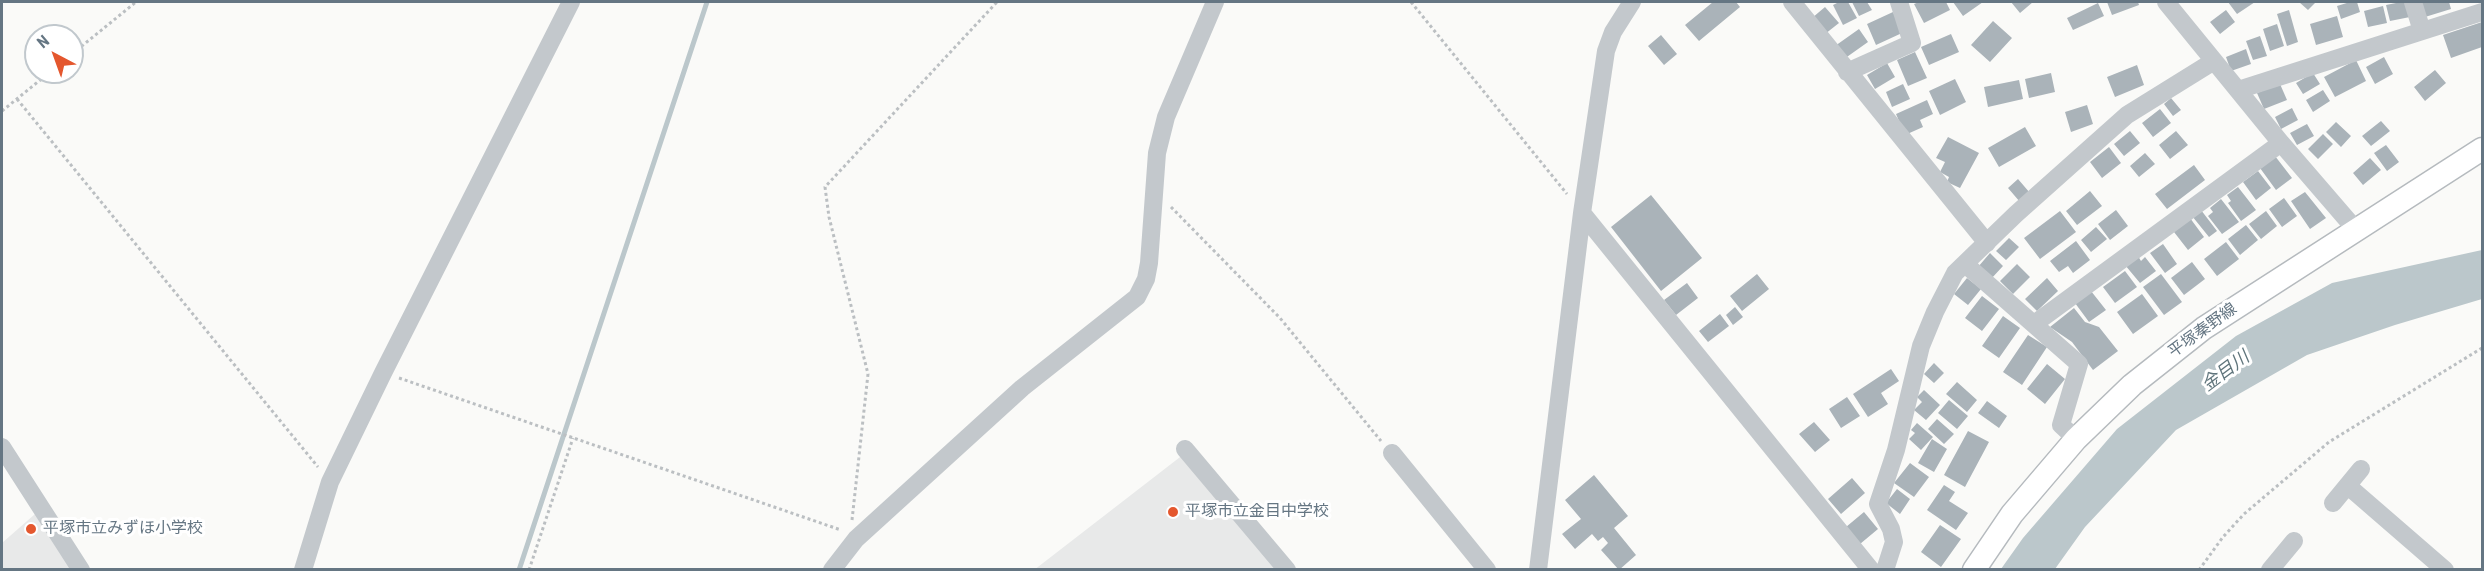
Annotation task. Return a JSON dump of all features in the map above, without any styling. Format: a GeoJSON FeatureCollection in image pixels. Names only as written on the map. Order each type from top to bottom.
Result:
{"type":"FeatureCollection","features":[{"type":"Feature","properties":{"kind":"main road","name":"平塚秦野線"},"geometry":{"type":"LineString","coordinates":[[1974,570],[2012,514],[2076,439],[2132,385],[2204,328],[2482,149]]}},
{"type":"Feature","properties":{"kind":"street"},"geometry":{"type":"LineString","coordinates":[[303,570],[330,482],[571,2]]}},
{"type":"Feature","properties":{"kind":"street"},"geometry":{"type":"LineString","coordinates":[[832,570],[856,539],[1022,388],[1137,297],[1146,279],[1149,263],[1157,153],[1166,117],[1215,2]]}},
{"type":"Feature","properties":{"kind":"street"},"geometry":{"type":"LineString","coordinates":[[1538,570],[1582,213],[1606,51],[1613,32],[1632,2]]}},
{"type":"Feature","properties":{"kind":"street"},"geometry":{"type":"LineString","coordinates":[[1792,2],[1987,243]]}},
{"type":"Feature","properties":{"kind":"street"},"geometry":{"type":"LineString","coordinates":[[1847,72],[1912,43],[1899,2]]}},
{"type":"Feature","properties":{"kind":"street"},"geometry":{"type":"LineString","coordinates":[[2166,2],[2281,143],[2356,230]]}},
{"type":"Feature","properties":{"kind":"street"},"geometry":{"type":"LineString","coordinates":[[2413,2],[2422,31]]}},
{"type":"Feature","properties":{"kind":"street"},"geometry":{"type":"LineString","coordinates":[[2238,90],[2482,12]]}},
{"type":"Feature","properties":{"kind":"street"},"geometry":{"type":"LineString","coordinates":[[1885,570],[1894,542],[1891,529],[1878,504],[1896,450],[1921,346],[1955,273],[2127,115],[2214,61]]}},
{"type":"Feature","properties":{"kind":"street"},"geometry":{"type":"LineString","coordinates":[[2034,324],[2281,143]]}},
{"type":"Feature","properties":{"kind":"street"},"geometry":{"type":"LineString","coordinates":[[1582,213],[1871,570]]}},
{"type":"Feature","properties":{"kind":"street"},"geometry":{"type":"LineString","coordinates":[[1965,264],[2079,364],[2061,425],[2076,439]]}},
{"type":"Feature","properties":{"kind":"street"},"geometry":{"type":"LineString","coordinates":[[2,447],[81,570]]}},
{"type":"Feature","properties":{"kind":"street"},"geometry":{"type":"LineString","coordinates":[[1185,449],[1287,570]]}},
{"type":"Feature","properties":{"kind":"street"},"geometry":{"type":"LineString","coordinates":[[1392,453],[1487,570]]}},
{"type":"Feature","properties":{"kind":"street"},"geometry":{"type":"LineString","coordinates":[[2334,503],[2361,469]]}},
{"type":"Feature","properties":{"kind":"street"},"geometry":{"type":"LineString","coordinates":[[2348,486],[2445,570]]}},
{"type":"Feature","properties":{"kind":"street"},"geometry":{"type":"LineString","coordinates":[[2280,566],[2294,541]]}},
{"type":"Feature","properties":{"kind":"path"},"geometry":{"type":"LineString","coordinates":[[84,44],[136,2]]}},
{"type":"Feature","properties":{"kind":"path"},"geometry":{"type":"LineString","coordinates":[[852,522],[868,374],[829,217],[825,187],[997,2]]}},
{"type":"Feature","properties":{"kind":"path"},"geometry":{"type":"LineString","coordinates":[[1411,2],[1582,213]]}},
{"type":"Feature","properties":{"kind":"path"},"geometry":{"type":"LineString","coordinates":[[2,111],[35,84]]}},
{"type":"Feature","properties":{"kind":"path"},"geometry":{"type":"LineString","coordinates":[[17,99],[330,482]]}},
{"type":"Feature","properties":{"kind":"path"},"geometry":{"type":"LineString","coordinates":[[1154,199],[1168,204],[1280,318],[1392,453]]}},
{"type":"Feature","properties":{"kind":"path"},"geometry":{"type":"LineString","coordinates":[[2199,570],[2223,537],[2244,514],[2329,442],[2482,348]]}},
{"type":"Feature","properties":{"kind":"path"},"geometry":{"type":"LineString","coordinates":[[383,373],[850,534]]}},
{"type":"Feature","properties":{"kind":"path"},"geometry":{"type":"LineString","coordinates":[[529,570],[571,437]]}},
{"type":"Feature","properties":{"kind":"shaded area","name":"平塚市立金目中学校"},"geometry":{"type":"Polygon","coordinates":[[[1184,454],[1284,570],[1034,570],[1184,454]]]}},
{"type":"Feature","properties":{"kind":"shaded area","name":"平塚市立みずほ小学校"},"geometry":{"type":"Polygon","coordinates":[[[35,514],[71,569],[2,569],[2,543],[35,514]]]}},
{"type":"Feature","properties":{"kind":"water","name":"金目川"},"geometry":{"type":"Polygon","coordinates":[[[2482,250],[2482,299],[2307,355],[2176,430],[2085,527],[2055,569],[2001,569],[2023,538],[2117,429],[2236,336],[2332,283],[2482,250]]]}},
{"type":"Feature","properties":{"kind":"building"},"geometry":{"type":"Polygon","coordinates":[[[1713,2],[1736,2],[1740,7],[1699,41],[1685,25],[1713,2]]]}},
{"type":"Feature","properties":{"kind":"building"},"geometry":{"type":"Polygon","coordinates":[[[1848,2],[1857,18],[1843,25],[1833,5],[1848,2]]]}},
{"type":"Feature","properties":{"kind":"building"},"geometry":{"type":"Polygon","coordinates":[[[1852,2],[1867,2],[1872,10],[1859,16],[1852,2]]]}},
{"type":"Feature","properties":{"kind":"building"},"geometry":{"type":"Polygon","coordinates":[[[1946,2],[1950,10],[1924,23],[1914,4],[1946,2]]]}},
{"type":"Feature","properties":{"kind":"building"},"geometry":{"type":"Polygon","coordinates":[[[1953,2],[1983,2],[1963,16],[1953,2]]]}},
{"type":"Feature","properties":{"kind":"building"},"geometry":{"type":"Polygon","coordinates":[[[2011,2],[2033,2],[2020,13],[2011,2]]]}},
{"type":"Feature","properties":{"kind":"building"},"geometry":{"type":"Polygon","coordinates":[[[2107,2],[2138,2],[2139,5],[2112,15],[2107,2]]]}},
{"type":"Feature","properties":{"kind":"building"},"geometry":{"type":"Polygon","coordinates":[[[2228,2],[2255,2],[2237,14],[2228,2]]]}},
{"type":"Feature","properties":{"kind":"building"},"geometry":{"type":"Polygon","coordinates":[[[2299,2],[2316,2],[2308,10],[2299,2]]]}},
{"type":"Feature","properties":{"kind":"building"},"geometry":{"type":"Polygon","coordinates":[[[2357,2],[2360,12],[2341,19],[2337,6],[2357,2]]]}},
{"type":"Feature","properties":{"kind":"building"},"geometry":{"type":"Polygon","coordinates":[[[2406,2],[2410,17],[2390,21],[2386,5],[2406,2]]]}},
{"type":"Feature","properties":{"kind":"building"},"geometry":{"type":"Polygon","coordinates":[[[2421,2],[2449,2],[2451,9],[2425,17],[2421,2]]]}},
{"type":"Feature","properties":{"kind":"building"},"geometry":{"type":"Polygon","coordinates":[[[2098,3],[2104,16],[2073,30],[2067,18],[2098,3]]]}},
{"type":"Feature","properties":{"kind":"building"},"geometry":{"type":"Polygon","coordinates":[[[2383,6],[2387,23],[2368,27],[2364,11],[2383,6]]]}},
{"type":"Feature","properties":{"kind":"building"},"geometry":{"type":"Polygon","coordinates":[[[1825,7],[1839,23],[1825,34],[1812,18],[1825,7]]]}},
{"type":"Feature","properties":{"kind":"building"},"geometry":{"type":"Polygon","coordinates":[[[2226,10],[2235,22],[2220,34],[2210,22],[2226,10]]]}},
{"type":"Feature","properties":{"kind":"building"},"geometry":{"type":"Polygon","coordinates":[[[2289,10],[2298,42],[2287,46],[2277,14],[2289,10]]]}},
{"type":"Feature","properties":{"kind":"building"},"geometry":{"type":"Polygon","coordinates":[[[1893,12],[1902,33],[1876,45],[1867,24],[1893,12]]]}},
{"type":"Feature","properties":{"kind":"building"},"geometry":{"type":"Polygon","coordinates":[[[2337,16],[2343,37],[2316,45],[2310,24],[2337,16]]]}},
{"type":"Feature","properties":{"kind":"building"},"geometry":{"type":"Polygon","coordinates":[[[1993,21],[2012,38],[1990,62],[1971,45],[1993,21]]]}},
{"type":"Feature","properties":{"kind":"building"},"geometry":{"type":"Polygon","coordinates":[[[2482,22],[2482,47],[2451,58],[2443,35],[2482,22]]]}},
{"type":"Feature","properties":{"kind":"building"},"geometry":{"type":"Polygon","coordinates":[[[2277,24],[2284,46],[2270,51],[2263,29],[2277,24]]]}},
{"type":"Feature","properties":{"kind":"building"},"geometry":{"type":"Polygon","coordinates":[[[1859,29],[1868,42],[1844,59],[1835,46],[1859,29]]]}},
{"type":"Feature","properties":{"kind":"building"},"geometry":{"type":"Polygon","coordinates":[[[1951,34],[1959,52],[1929,65],[1921,47],[1951,34]]]}},
{"type":"Feature","properties":{"kind":"building"},"geometry":{"type":"Polygon","coordinates":[[[1661,35],[1677,54],[1664,65],[1648,46],[1661,35]]]}},
{"type":"Feature","properties":{"kind":"building"},"geometry":{"type":"Polygon","coordinates":[[[2260,36],[2267,56],[2253,60],[2246,41],[2260,36]]]}},
{"type":"Feature","properties":{"kind":"building"},"geometry":{"type":"Polygon","coordinates":[[[2246,49],[2251,64],[2231,71],[2226,57],[2246,49]]]}},
{"type":"Feature","properties":{"kind":"building"},"geometry":{"type":"Polygon","coordinates":[[[1915,52],[1927,78],[1908,86],[1897,60],[1915,52]]]}},
{"type":"Feature","properties":{"kind":"building"},"geometry":{"type":"Polygon","coordinates":[[[2384,57],[2393,74],[2375,84],[2366,67],[2384,57]]]}},
{"type":"Feature","properties":{"kind":"building"},"geometry":{"type":"Polygon","coordinates":[[[2356,60],[2366,81],[2335,97],[2324,77],[2356,60]]]}},
{"type":"Feature","properties":{"kind":"building"},"geometry":{"type":"Polygon","coordinates":[[[1887,63],[1895,77],[1875,89],[1867,75],[1887,63]]]}},
{"type":"Feature","properties":{"kind":"building"},"geometry":{"type":"Polygon","coordinates":[[[2137,65],[2144,85],[2115,97],[2107,77],[2137,65]]]}},
{"type":"Feature","properties":{"kind":"building"},"geometry":{"type":"Polygon","coordinates":[[[2435,70],[2446,83],[2425,101],[2414,87],[2435,70]]]}},
{"type":"Feature","properties":{"kind":"building"},"geometry":{"type":"Polygon","coordinates":[[[2051,73],[2055,92],[2029,98],[2025,79],[2051,73]]]}},
{"type":"Feature","properties":{"kind":"building"},"geometry":{"type":"Polygon","coordinates":[[[2313,73],[2320,84],[2303,94],[2296,83],[2313,73]]]}},
{"type":"Feature","properties":{"kind":"building"},"geometry":{"type":"Polygon","coordinates":[[[1955,79],[1966,102],[1940,115],[1929,91],[1955,79]]]}},
{"type":"Feature","properties":{"kind":"building"},"geometry":{"type":"Polygon","coordinates":[[[2019,80],[2023,99],[1988,107],[1984,87],[2019,80]]]}},
{"type":"Feature","properties":{"kind":"building"},"geometry":{"type":"Polygon","coordinates":[[[1903,84],[1910,99],[1892,107],[1886,92],[1903,84]]]}},
{"type":"Feature","properties":{"kind":"building"},"geometry":{"type":"Polygon","coordinates":[[[2280,84],[2287,100],[2264,109],[2257,93],[2280,84]]]}},
{"type":"Feature","properties":{"kind":"building"},"geometry":{"type":"Polygon","coordinates":[[[2323,90],[2330,101],[2313,112],[2306,100],[2323,90]]]}},
{"type":"Feature","properties":{"kind":"building"},"geometry":{"type":"Polygon","coordinates":[[[2171,98],[2181,110],[2173,116],[2164,104],[2171,98]]]}},
{"type":"Feature","properties":{"kind":"building"},"geometry":{"type":"Polygon","coordinates":[[[1927,100],[1933,114],[1920,120],[1923,127],[1905,135],[1896,114],[1927,100]]]}},
{"type":"Feature","properties":{"kind":"building"},"geometry":{"type":"Polygon","coordinates":[[[2087,105],[2093,124],[2071,132],[2065,112],[2087,105]]]}},
{"type":"Feature","properties":{"kind":"building"},"geometry":{"type":"Polygon","coordinates":[[[2292,108],[2298,120],[2281,129],[2275,117],[2292,108]]]}},
{"type":"Feature","properties":{"kind":"building"},"geometry":{"type":"Polygon","coordinates":[[[2160,109],[2171,123],[2153,137],[2142,123],[2160,109]]]}},
{"type":"Feature","properties":{"kind":"building"},"geometry":{"type":"Polygon","coordinates":[[[2381,121],[2390,131],[2371,146],[2362,136],[2381,121]]]}},
{"type":"Feature","properties":{"kind":"building"},"geometry":{"type":"Polygon","coordinates":[[[2336,122],[2351,136],[2341,147],[2326,132],[2336,122]]]}},
{"type":"Feature","properties":{"kind":"building"},"geometry":{"type":"Polygon","coordinates":[[[2307,124],[2314,136],[2297,145],[2290,133],[2307,124]]]}},
{"type":"Feature","properties":{"kind":"building"},"geometry":{"type":"Polygon","coordinates":[[[2025,127],[2036,146],[1999,167],[1988,148],[2025,127]]]}},
{"type":"Feature","properties":{"kind":"building"},"geometry":{"type":"Polygon","coordinates":[[[2130,131],[2140,143],[2124,156],[2114,144],[2130,131]]]}},
{"type":"Feature","properties":{"kind":"building"},"geometry":{"type":"Polygon","coordinates":[[[2176,131],[2188,145],[2170,159],[2159,145],[2176,131]]]}},
{"type":"Feature","properties":{"kind":"building"},"geometry":{"type":"Polygon","coordinates":[[[2323,134],[2333,144],[2318,159],[2308,149],[2323,134]]]}},
{"type":"Feature","properties":{"kind":"building"},"geometry":{"type":"Polygon","coordinates":[[[1948,137],[1979,153],[1960,188],[1947,182],[1949,177],[1940,172],[1945,162],[1936,158],[1948,137]]]}},
{"type":"Feature","properties":{"kind":"building"},"geometry":{"type":"Polygon","coordinates":[[[2386,145],[2399,162],[2387,171],[2374,153],[2386,145]]]}},
{"type":"Feature","properties":{"kind":"building"},"geometry":{"type":"Polygon","coordinates":[[[2109,147],[2121,163],[2102,178],[2090,162],[2109,147]]]}},
{"type":"Feature","properties":{"kind":"building"},"geometry":{"type":"Polygon","coordinates":[[[2145,153],[2155,164],[2139,177],[2130,166],[2145,153]]]}},
{"type":"Feature","properties":{"kind":"building"},"geometry":{"type":"Polygon","coordinates":[[[2275,156],[2292,178],[2276,190],[2260,168],[2275,156]]]}},
{"type":"Feature","properties":{"kind":"building"},"geometry":{"type":"Polygon","coordinates":[[[2370,158],[2381,170],[2363,185],[2353,173],[2370,158]]]}},
{"type":"Feature","properties":{"kind":"building"},"geometry":{"type":"Polygon","coordinates":[[[2194,165],[2205,180],[2167,209],[2155,194],[2194,165]]]}},
{"type":"Feature","properties":{"kind":"building"},"geometry":{"type":"Polygon","coordinates":[[[2258,171],[2271,188],[2256,200],[2243,182],[2258,171]]]}},
{"type":"Feature","properties":{"kind":"building"},"geometry":{"type":"Polygon","coordinates":[[[2018,179],[2030,193],[2020,202],[2008,188],[2018,179]]]}},
{"type":"Feature","properties":{"kind":"building"},"geometry":{"type":"Polygon","coordinates":[[[2238,187],[2256,210],[2241,221],[2228,203],[2231,201],[2227,195],[2238,187]]]}},
{"type":"Feature","properties":{"kind":"building"},"geometry":{"type":"Polygon","coordinates":[[[2090,191],[2102,206],[2077,225],[2066,211],[2090,191]]]}},
{"type":"Feature","properties":{"kind":"building"},"geometry":{"type":"Polygon","coordinates":[[[2305,192],[2326,218],[2310,229],[2291,201],[2305,192]]]}},
{"type":"Feature","properties":{"kind":"building"},"geometry":{"type":"Polygon","coordinates":[[[1651,195],[1702,258],[1661,291],[1611,227],[1651,195]]]}},
{"type":"Feature","properties":{"kind":"building"},"geometry":{"type":"Polygon","coordinates":[[[2284,198],[2297,216],[2282,227],[2269,209],[2284,198]]]}},
{"type":"Feature","properties":{"kind":"building"},"geometry":{"type":"Polygon","coordinates":[[[2221,199],[2239,222],[2222,234],[2208,216],[2213,212],[2210,208],[2221,199]]]}},
{"type":"Feature","properties":{"kind":"building"},"geometry":{"type":"Polygon","coordinates":[[[2116,210],[2128,226],[2110,240],[2098,224],[2116,210]]]}},
{"type":"Feature","properties":{"kind":"building"},"geometry":{"type":"Polygon","coordinates":[[[2201,210],[2217,231],[2209,237],[2192,216],[2201,210]]]}},
{"type":"Feature","properties":{"kind":"building"},"geometry":{"type":"Polygon","coordinates":[[[2060,211],[2076,232],[2040,259],[2024,238],[2060,211]]]}},
{"type":"Feature","properties":{"kind":"building"},"geometry":{"type":"Polygon","coordinates":[[[2266,211],[2277,226],[2261,239],[2249,224],[2266,211]]]}},
{"type":"Feature","properties":{"kind":"building"},"geometry":{"type":"Polygon","coordinates":[[[2190,218],[2204,237],[2188,250],[2174,232],[2190,218]]]}},
{"type":"Feature","properties":{"kind":"building"},"geometry":{"type":"Polygon","coordinates":[[[2246,225],[2258,240],[2240,255],[2228,239],[2246,225]]]}},
{"type":"Feature","properties":{"kind":"building"},"geometry":{"type":"Polygon","coordinates":[[[2096,227],[2107,239],[2091,252],[2081,240],[2096,227]]]}},
{"type":"Feature","properties":{"kind":"building"},"geometry":{"type":"Polygon","coordinates":[[[2009,238],[2019,247],[2006,260],[1996,251],[2009,238]]]}},
{"type":"Feature","properties":{"kind":"building"},"geometry":{"type":"Polygon","coordinates":[[[2076,241],[2090,260],[2073,273],[2068,266],[2059,272],[2050,261],[2076,241]]]}},
{"type":"Feature","properties":{"kind":"building"},"geometry":{"type":"Polygon","coordinates":[[[2226,242],[2239,259],[2217,276],[2204,259],[2226,242]]]}},
{"type":"Feature","properties":{"kind":"building"},"geometry":{"type":"Polygon","coordinates":[[[2163,244],[2177,264],[2165,273],[2150,253],[2163,244]]]}},
{"type":"Feature","properties":{"kind":"building"},"geometry":{"type":"Polygon","coordinates":[[[1990,253],[2003,266],[1991,279],[1978,267],[1990,253]]]}},
{"type":"Feature","properties":{"kind":"building"},"geometry":{"type":"Polygon","coordinates":[[[2138,256],[2141,261],[2145,257],[2156,271],[2140,283],[2125,265],[2138,256]]]}},
{"type":"Feature","properties":{"kind":"building"},"geometry":{"type":"Polygon","coordinates":[[[2192,262],[2205,279],[2184,295],[2171,278],[2192,262]]]}},
{"type":"Feature","properties":{"kind":"building"},"geometry":{"type":"Polygon","coordinates":[[[2017,264],[2030,277],[2013,294],[2000,281],[2017,264]]]}},
{"type":"Feature","properties":{"kind":"building"},"geometry":{"type":"Polygon","coordinates":[[[2125,271],[2137,287],[2115,303],[2103,287],[2125,271]]]}},
{"type":"Feature","properties":{"kind":"building"},"geometry":{"type":"Polygon","coordinates":[[[1757,274],[1769,289],[1742,311],[1730,296],[1757,274]]]}},
{"type":"Feature","properties":{"kind":"building"},"geometry":{"type":"Polygon","coordinates":[[[2161,274],[2182,302],[2164,315],[2143,287],[2161,274]]]}},
{"type":"Feature","properties":{"kind":"building"},"geometry":{"type":"Polygon","coordinates":[[[1967,278],[1981,289],[1968,305],[1954,294],[1967,278]]]}},
{"type":"Feature","properties":{"kind":"building"},"geometry":{"type":"Polygon","coordinates":[[[2047,278],[2058,291],[2037,311],[2025,299],[2047,278]]]}},
{"type":"Feature","properties":{"kind":"building"},"geometry":{"type":"Polygon","coordinates":[[[1687,283],[1698,298],[1676,315],[1664,300],[1687,283]]]}},
{"type":"Feature","properties":{"kind":"building"},"geometry":{"type":"Polygon","coordinates":[[[2091,291],[2106,310],[2089,322],[2075,303],[2091,291]]]}},
{"type":"Feature","properties":{"kind":"building"},"geometry":{"type":"Polygon","coordinates":[[[2142,294],[2158,316],[2133,334],[2117,312],[2142,294]]]}},
{"type":"Feature","properties":{"kind":"building"},"geometry":{"type":"Polygon","coordinates":[[[1982,296],[1999,309],[1982,331],[1965,318],[1982,296]]]}},
{"type":"Feature","properties":{"kind":"building"},"geometry":{"type":"Polygon","coordinates":[[[1735,307],[1743,317],[1733,325],[1726,315],[1735,307]]]}},
{"type":"Feature","properties":{"kind":"building"},"geometry":{"type":"Polygon","coordinates":[[[2074,308],[2085,322],[2099,327],[2118,351],[2093,370],[2072,342],[2050,327],[2074,308]]]}},
{"type":"Feature","properties":{"kind":"building"},"geometry":{"type":"Polygon","coordinates":[[[1720,314],[1729,326],[1708,342],[1699,331],[1720,314]]]}},
{"type":"Feature","properties":{"kind":"building"},"geometry":{"type":"Polygon","coordinates":[[[2003,316],[2020,328],[1999,358],[1982,346],[2003,316]]]}},
{"type":"Feature","properties":{"kind":"building"},"geometry":{"type":"Polygon","coordinates":[[[2028,335],[2047,347],[2022,385],[2003,372],[2028,335]]]}},
{"type":"Feature","properties":{"kind":"building"},"geometry":{"type":"Polygon","coordinates":[[[1934,363],[1944,373],[1934,383],[1924,374],[1934,363]]]}},
{"type":"Feature","properties":{"kind":"building"},"geometry":{"type":"Polygon","coordinates":[[[2047,364],[2065,379],[2045,404],[2027,389],[2047,364]]]}},
{"type":"Feature","properties":{"kind":"building"},"geometry":{"type":"Polygon","coordinates":[[[1891,369],[1899,381],[1881,393],[1888,404],[1868,417],[1853,394],[1891,369]]]}},
{"type":"Feature","properties":{"kind":"building"},"geometry":{"type":"Polygon","coordinates":[[[1957,382],[1977,400],[1967,412],[1946,394],[1957,382]]]}},
{"type":"Feature","properties":{"kind":"building"},"geometry":{"type":"Polygon","coordinates":[[[1924,390],[1940,405],[1926,420],[1914,410],[1922,402],[1917,397],[1924,390]]]}},
{"type":"Feature","properties":{"kind":"building"},"geometry":{"type":"Polygon","coordinates":[[[1847,397],[1860,416],[1841,428],[1829,409],[1847,397]]]}},
{"type":"Feature","properties":{"kind":"building"},"geometry":{"type":"Polygon","coordinates":[[[1949,400],[1968,416],[1957,429],[1938,413],[1949,400]]]}},
{"type":"Feature","properties":{"kind":"building"},"geometry":{"type":"Polygon","coordinates":[[[1987,401],[2007,416],[1999,428],[1978,413],[1987,401]]]}},
{"type":"Feature","properties":{"kind":"building"},"geometry":{"type":"Polygon","coordinates":[[[1937,419],[1954,434],[1944,444],[1928,429],[1937,419]]]}},
{"type":"Feature","properties":{"kind":"building"},"geometry":{"type":"Polygon","coordinates":[[[1814,422],[1830,440],[1815,452],[1799,434],[1814,422]]]}},
{"type":"Feature","properties":{"kind":"building"},"geometry":{"type":"Polygon","coordinates":[[[1917,423],[1933,437],[1921,450],[1909,439],[1915,433],[1911,430],[1917,423]]]}},
{"type":"Feature","properties":{"kind":"building"},"geometry":{"type":"Polygon","coordinates":[[[1968,431],[1989,442],[1965,487],[1944,475],[1968,431]]]}},
{"type":"Feature","properties":{"kind":"building"},"geometry":{"type":"Polygon","coordinates":[[[1932,439],[1947,449],[1934,472],[1918,463],[1932,439]]]}},
{"type":"Feature","properties":{"kind":"building"},"geometry":{"type":"Polygon","coordinates":[[[1910,463],[1929,477],[1914,497],[1894,483],[1910,463]]]}},
{"type":"Feature","properties":{"kind":"building"},"geometry":{"type":"Polygon","coordinates":[[[1594,475],[1628,516],[1614,528],[1636,555],[1619,570],[1601,550],[1608,543],[1603,537],[1598,541],[1592,534],[1575,549],[1562,534],[1581,519],[1565,500],[1594,475]]]}},
{"type":"Feature","properties":{"kind":"building"},"geometry":{"type":"Polygon","coordinates":[[[1852,478],[1865,493],[1841,514],[1828,499],[1852,478]]]}},
{"type":"Feature","properties":{"kind":"building"},"geometry":{"type":"Polygon","coordinates":[[[1944,485],[1955,492],[1949,501],[1968,513],[1956,530],[1927,510],[1944,485]]]}},
{"type":"Feature","properties":{"kind":"building"},"geometry":{"type":"Polygon","coordinates":[[[1897,489],[1910,499],[1900,514],[1886,503],[1897,489]]]}},
{"type":"Feature","properties":{"kind":"building"},"geometry":{"type":"Polygon","coordinates":[[[1864,512],[1878,529],[1860,544],[1846,527],[1864,512]]]}},
{"type":"Feature","properties":{"kind":"building"},"geometry":{"type":"Polygon","coordinates":[[[1940,525],[1961,539],[1941,567],[1921,552],[1940,525]]]}},
{"type":"Feature","properties":{"kind":"waterway"},"geometry":{"type":"LineString","coordinates":[[519,570],[707,2]]}},
{"type":"Feature","properties":{"kind":"place","name":"平塚市立金目中学校"},"geometry":{"type":"Point","coordinates":[1173,512]}},
{"type":"Feature","properties":{"kind":"place","name":"平塚市立みずほ小学校"},"geometry":{"type":"Point","coordinates":[31,529]}}]}
